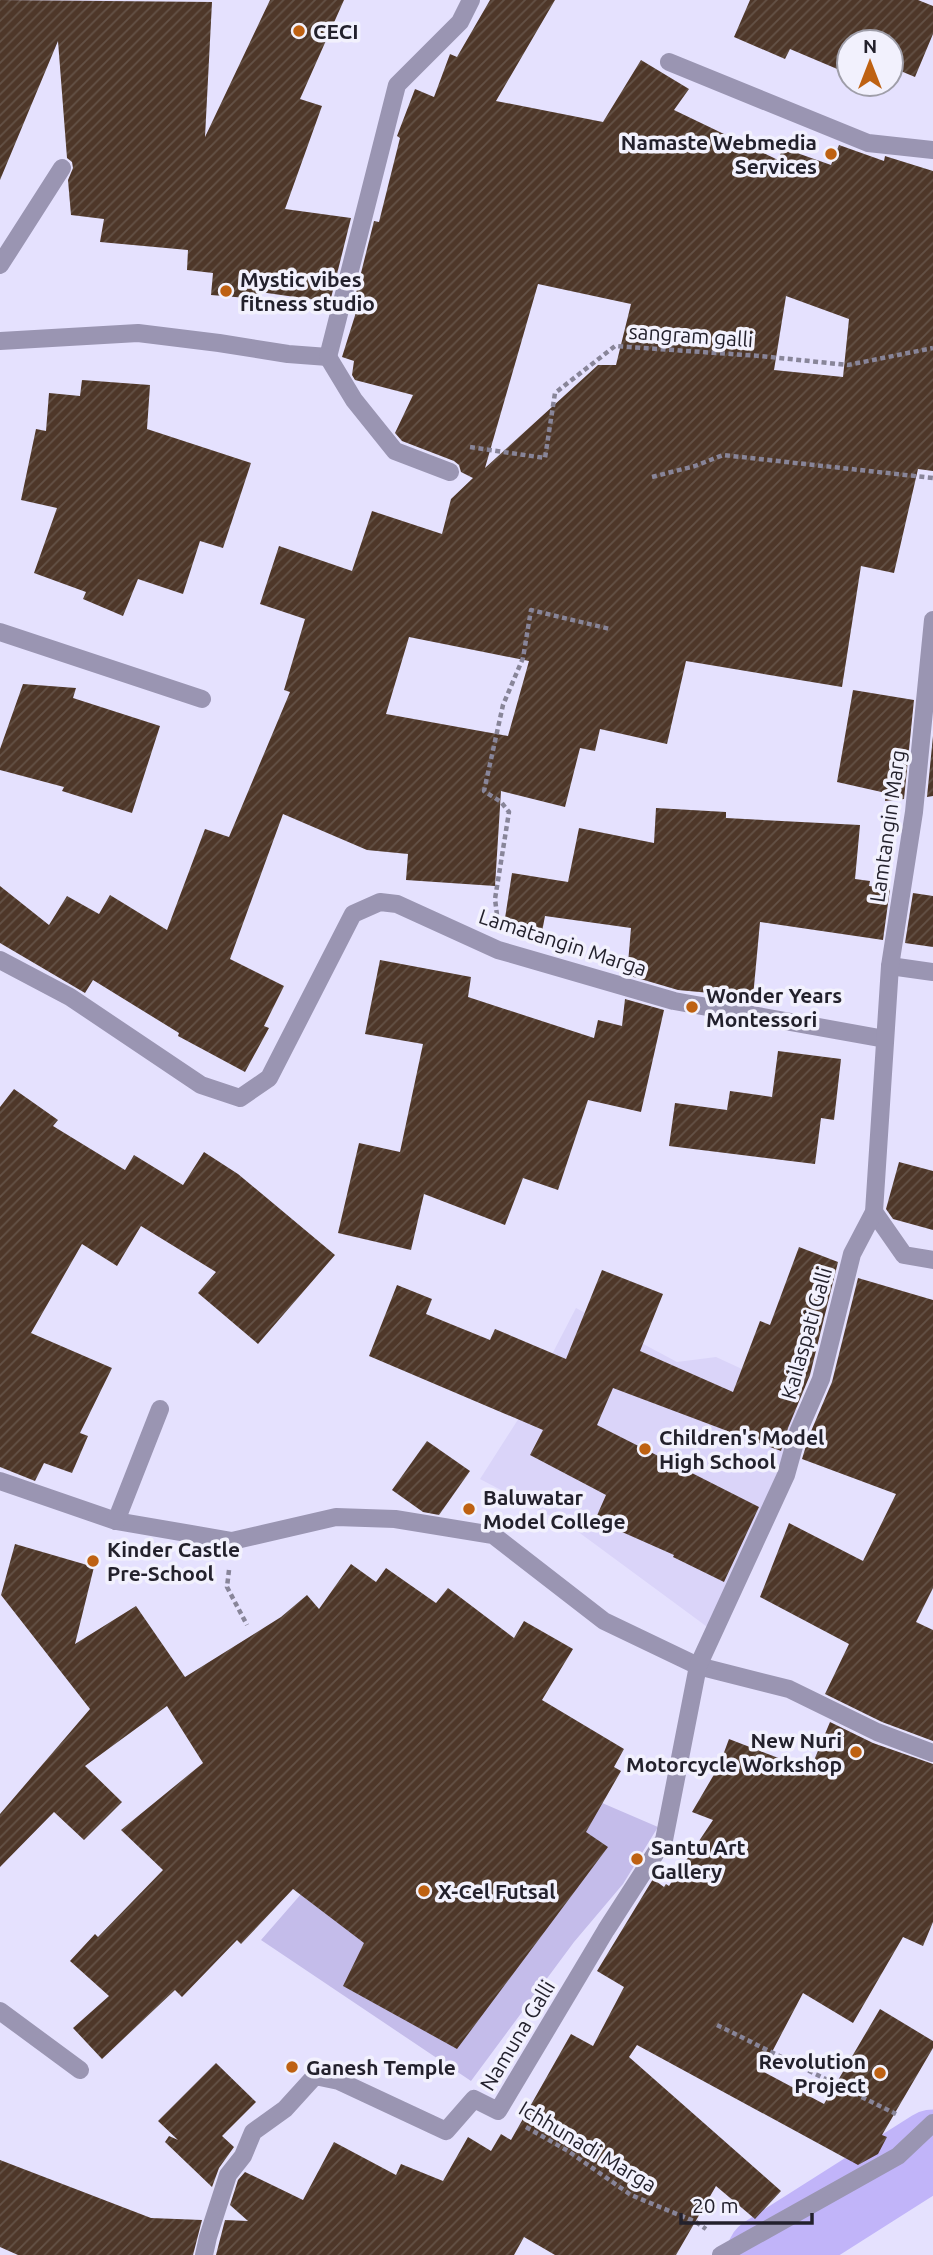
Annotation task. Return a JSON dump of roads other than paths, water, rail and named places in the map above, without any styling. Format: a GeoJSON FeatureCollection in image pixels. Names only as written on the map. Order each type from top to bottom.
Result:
{"type":"FeatureCollection","features":[{"type":"Feature","properties":{"kind":"street"},"geometry":{"type":"LineString","coordinates":[[450,472],[395,451],[354,400],[328,357],[397,85],[460,22],[471,0]]}},
{"type":"Feature","properties":{"kind":"street"},"geometry":{"type":"LineString","coordinates":[[669,62],[868,144],[933,150]]}},
{"type":"Feature","properties":{"kind":"street"},"geometry":{"type":"LineString","coordinates":[[0,265],[62,168]]}},
{"type":"Feature","properties":{"kind":"street"},"geometry":{"type":"LineString","coordinates":[[0,341],[138,333],[328,357]]}},
{"type":"Feature","properties":{"kind":"street","name":"Lamtangin Marg"},"geometry":{"type":"LineString","coordinates":[[885,1039],[890,966],[914,813],[933,620]]}},
{"type":"Feature","properties":{"kind":"street"},"geometry":{"type":"LineString","coordinates":[[0,632],[202,699]]}},
{"type":"Feature","properties":{"kind":"street","name":"Lamatangin Marga"},"geometry":{"type":"LineString","coordinates":[[0,960],[70,997],[201,1085],[240,1098],[269,1078],[353,914],[380,902],[397,904],[498,950],[674,1001],[885,1039]]}},
{"type":"Feature","properties":{"kind":"street"},"geometry":{"type":"LineString","coordinates":[[890,966],[933,972]]}},
{"type":"Feature","properties":{"kind":"street","name":"Kailaspati Galli"},"geometry":{"type":"LineString","coordinates":[[698,1666],[786,1475],[798,1432],[821,1379],[852,1254],[874,1212],[885,1039]]}},
{"type":"Feature","properties":{"kind":"street"},"geometry":{"type":"LineString","coordinates":[[874,1212],[904,1255],[933,1261]]}},
{"type":"Feature","properties":{"kind":"street"},"geometry":{"type":"LineString","coordinates":[[116,1521],[160,1409]]}},
{"type":"Feature","properties":{"kind":"street"},"geometry":{"type":"LineString","coordinates":[[0,1481],[116,1521],[232,1541],[335,1517],[395,1520],[493,1535],[604,1621],[698,1666],[789,1689],[877,1732],[933,1753]]}},
{"type":"Feature","properties":{"kind":"street","name":"Namuna Galli"},"geometry":{"type":"LineString","coordinates":[[204,2255],[228,2175],[243,2156],[253,2132],[285,2109],[315,2076],[340,2081],[446,2131],[474,2099],[498,2111],[606,1930],[664,1840],[698,1666]]}},
{"type":"Feature","properties":{"kind":"street"},"geometry":{"type":"LineString","coordinates":[[0,2011],[80,2070]]}},
{"type":"Feature","properties":{"kind":"street"},"geometry":{"type":"LineString","coordinates":[[728,2252],[898,2156],[929,2126]]}},
{"type":"Feature","properties":{"kind":"waterway"},"geometry":{"type":"LineString","coordinates":[[766,2255],[933,2149]]}},
{"type":"Feature","properties":{"kind":"place","name":"CECI"},"geometry":{"type":"Point","coordinates":[299,31]}},
{"type":"Feature","properties":{"kind":"place","name":"Namaste Webmedia Services"},"geometry":{"type":"Point","coordinates":[831,154]}},
{"type":"Feature","properties":{"kind":"place","name":"Mystic vibes fitness studio"},"geometry":{"type":"Point","coordinates":[226,291]}},
{"type":"Feature","properties":{"kind":"place","name":"Wonder Years Montessori"},"geometry":{"type":"Point","coordinates":[692,1007]}},
{"type":"Feature","properties":{"kind":"place","name":"Children's Model High School"},"geometry":{"type":"Point","coordinates":[645,1449]}},
{"type":"Feature","properties":{"kind":"place","name":"Baluwatar Model College"},"geometry":{"type":"Point","coordinates":[469,1509]}},
{"type":"Feature","properties":{"kind":"place","name":"Kinder Castle Pre-School"},"geometry":{"type":"Point","coordinates":[93,1561]}},
{"type":"Feature","properties":{"kind":"place","name":"New Nuri Motorcycle Workshop"},"geometry":{"type":"Point","coordinates":[856,1752]}},
{"type":"Feature","properties":{"kind":"place","name":"Santu Art Gallery"},"geometry":{"type":"Point","coordinates":[637,1859]}},
{"type":"Feature","properties":{"kind":"place","name":"X-Cel Futsal"},"geometry":{"type":"Point","coordinates":[424,1891]}},
{"type":"Feature","properties":{"kind":"place","name":"Ganesh Temple"},"geometry":{"type":"Point","coordinates":[292,2067]}},
{"type":"Feature","properties":{"kind":"place","name":"Revolution Project"},"geometry":{"type":"Point","coordinates":[880,2073]}}]}
